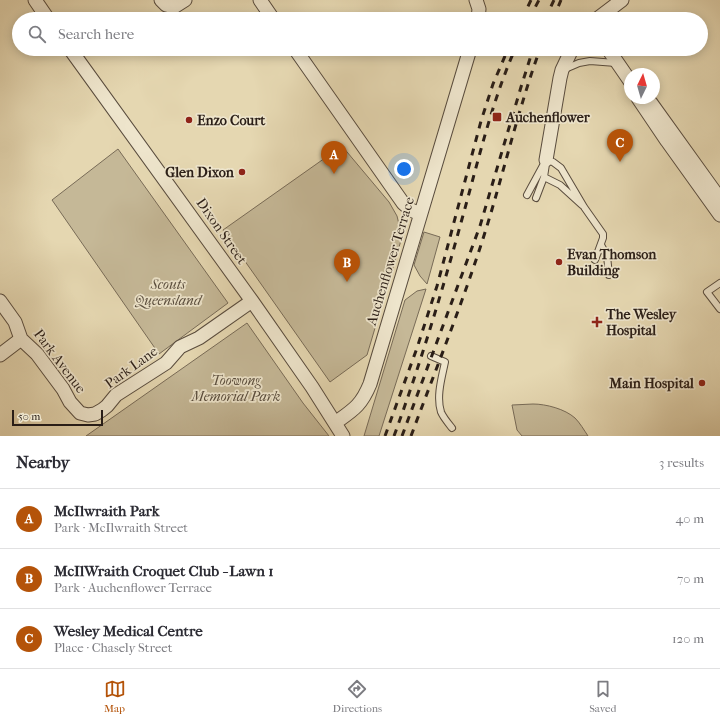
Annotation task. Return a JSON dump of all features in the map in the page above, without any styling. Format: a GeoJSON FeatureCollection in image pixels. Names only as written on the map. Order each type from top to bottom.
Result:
{"type":"FeatureCollection","features":[{"type":"Feature","properties":{"kind":"street"},"geometry":{"type":"LineString","coordinates":[[34,0],[43,12]]}},
{"type":"Feature","properties":{"kind":"street"},"geometry":{"type":"LineString","coordinates":[[165,3],[174,7],[185,0]]}},
{"type":"Feature","properties":{"kind":"street"},"geometry":{"type":"LineString","coordinates":[[260,0],[269,12]]}},
{"type":"Feature","properties":{"kind":"street"},"geometry":{"type":"LineString","coordinates":[[606,12],[622,0]]}},
{"type":"Feature","properties":{"kind":"street","name":"Dixon Street"},"geometry":{"type":"LineString","coordinates":[[75,56],[252,300],[312,387],[343,436]]}},
{"type":"Feature","properties":{"kind":"street"},"geometry":{"type":"LineString","coordinates":[[300,56],[403,203],[411,210],[420,214]]}},
{"type":"Feature","properties":{"kind":"street","name":"Auchenflower Terrace"},"geometry":{"type":"LineString","coordinates":[[335,424],[354,410],[366,394],[468,56]]}},
{"type":"Feature","properties":{"kind":"street"},"geometry":{"type":"LineString","coordinates":[[546,160],[562,70],[569,56]]}},
{"type":"Feature","properties":{"kind":"street"},"geometry":{"type":"LineString","coordinates":[[613,56],[624,72]]}},
{"type":"Feature","properties":{"kind":"street"},"geometry":{"type":"LineString","coordinates":[[642,104],[720,215]]}},
{"type":"Feature","properties":{"kind":"street"},"geometry":{"type":"LineString","coordinates":[[652,104],[720,199]]}},
{"type":"Feature","properties":{"kind":"street","name":"Park Lane"},"geometry":{"type":"LineString","coordinates":[[107,406],[116,395],[166,363],[180,347],[199,338],[252,300]]}},
{"type":"Feature","properties":{"kind":"street","name":"Park Avenue"},"geometry":{"type":"LineString","coordinates":[[0,302],[15,322],[21,339],[37,354],[63,389],[70,402],[80,413],[88,415],[95,414],[107,406]]}},
{"type":"Feature","properties":{"kind":"street"},"geometry":{"type":"LineString","coordinates":[[0,355],[21,339]]}},
{"type":"Feature","properties":{"kind":"lane"},"geometry":{"type":"LineString","coordinates":[[562,70],[579,63],[590,61],[618,63]]}},
{"type":"Feature","properties":{"kind":"lane"},"geometry":{"type":"LineString","coordinates":[[536,198],[544,177],[546,160]]}},
{"type":"Feature","properties":{"kind":"lane"},"geometry":{"type":"LineString","coordinates":[[527,195],[546,160]]}},
{"type":"Feature","properties":{"kind":"lane"},"geometry":{"type":"LineString","coordinates":[[546,160],[553,162],[561,168],[584,207],[603,234],[595,260]]}},
{"type":"Feature","properties":{"kind":"lane"},"geometry":{"type":"LineString","coordinates":[[544,177],[560,185],[584,207]]}},
{"type":"Feature","properties":{"kind":"lane"},"geometry":{"type":"LineString","coordinates":[[601,244],[607,256],[609,275]]}},
{"type":"Feature","properties":{"kind":"lane"},"geometry":{"type":"LineString","coordinates":[[720,283],[707,292],[720,309]]}},
{"type":"Feature","properties":{"kind":"lane"},"geometry":{"type":"LineString","coordinates":[[431,356],[445,362],[440,387],[441,412],[452,428]]}},
{"type":"Feature","properties":{"kind":"green space"},"geometry":{"type":"Polygon","coordinates":[[[342,146],[389,202],[397,216],[402,237],[367,355],[330,382],[223,230],[342,146]]]}},
{"type":"Feature","properties":{"kind":"green space","name":"Scouts Queensland"},"geometry":{"type":"Polygon","coordinates":[[[118,149],[228,303],[159,354],[52,200],[118,149]]]}},
{"type":"Feature","properties":{"kind":"green space"},"geometry":{"type":"Polygon","coordinates":[[[424,232],[440,237],[427,284],[420,276],[414,265],[424,232]]]}},
{"type":"Feature","properties":{"kind":"green space"},"geometry":{"type":"Polygon","coordinates":[[[426,289],[379,436],[364,436],[405,300],[417,291],[426,289]]]}},
{"type":"Feature","properties":{"kind":"green space","name":"Toowong Memorial Park"},"geometry":{"type":"Polygon","coordinates":[[[247,323],[303,403],[329,436],[86,436],[247,323]]]}},
{"type":"Feature","properties":{"kind":"green space"},"geometry":{"type":"Polygon","coordinates":[[[512,405],[544,405],[566,412],[579,422],[588,436],[522,436],[517,430],[512,405]]]}},
{"type":"Feature","properties":{"kind":"railway"},"geometry":{"type":"LineString","coordinates":[[525,12],[531,0]]}},
{"type":"Feature","properties":{"kind":"railway"},"geometry":{"type":"LineString","coordinates":[[533,12],[539,0]]}},
{"type":"Feature","properties":{"kind":"railway"},"geometry":{"type":"LineString","coordinates":[[548,12],[554,0]]}},
{"type":"Feature","properties":{"kind":"railway"},"geometry":{"type":"LineString","coordinates":[[556,12],[561,0]]}},
{"type":"Feature","properties":{"kind":"railway"},"geometry":{"type":"LineString","coordinates":[[385,436],[417,348],[437,286],[481,121],[493,84],[505,56]]}},
{"type":"Feature","properties":{"kind":"railway"},"geometry":{"type":"LineString","coordinates":[[394,436],[439,301],[479,155],[492,112],[512,56]]}},
{"type":"Feature","properties":{"kind":"railway"},"geometry":{"type":"LineString","coordinates":[[402,436],[480,226],[531,56]]}},
{"type":"Feature","properties":{"kind":"railway"},"geometry":{"type":"LineString","coordinates":[[411,436],[478,253],[494,204],[525,93],[538,56]]}},
{"type":"Feature","properties":{"kind":"place","name":"Auchenflower"},"geometry":{"type":"Point","coordinates":[497,117]}},
{"type":"Feature","properties":{"kind":"place","name":"Enzo Court"},"geometry":{"type":"Point","coordinates":[189,120]}},
{"type":"Feature","properties":{"kind":"place","name":"Wesley Medical Centre"},"geometry":{"type":"Point","coordinates":[620,162]}},
{"type":"Feature","properties":{"kind":"place","name":"Glen Dixon"},"geometry":{"type":"Point","coordinates":[242,172]}},
{"type":"Feature","properties":{"kind":"place","name":"McIlwraith Park"},"geometry":{"type":"Point","coordinates":[334,174]}},
{"type":"Feature","properties":{"kind":"place","name":"Evan Thomson Building"},"geometry":{"type":"Point","coordinates":[559,262]}},
{"type":"Feature","properties":{"kind":"place","name":"McIlWraith Croquet Club - Lawn 1"},"geometry":{"type":"Point","coordinates":[347,282]}},
{"type":"Feature","properties":{"kind":"place","name":"The Wesley Hospital"},"geometry":{"type":"Point","coordinates":[597,322]}},
{"type":"Feature","properties":{"kind":"place","name":"Main Hospital"},"geometry":{"type":"Point","coordinates":[702,383]}}]}
